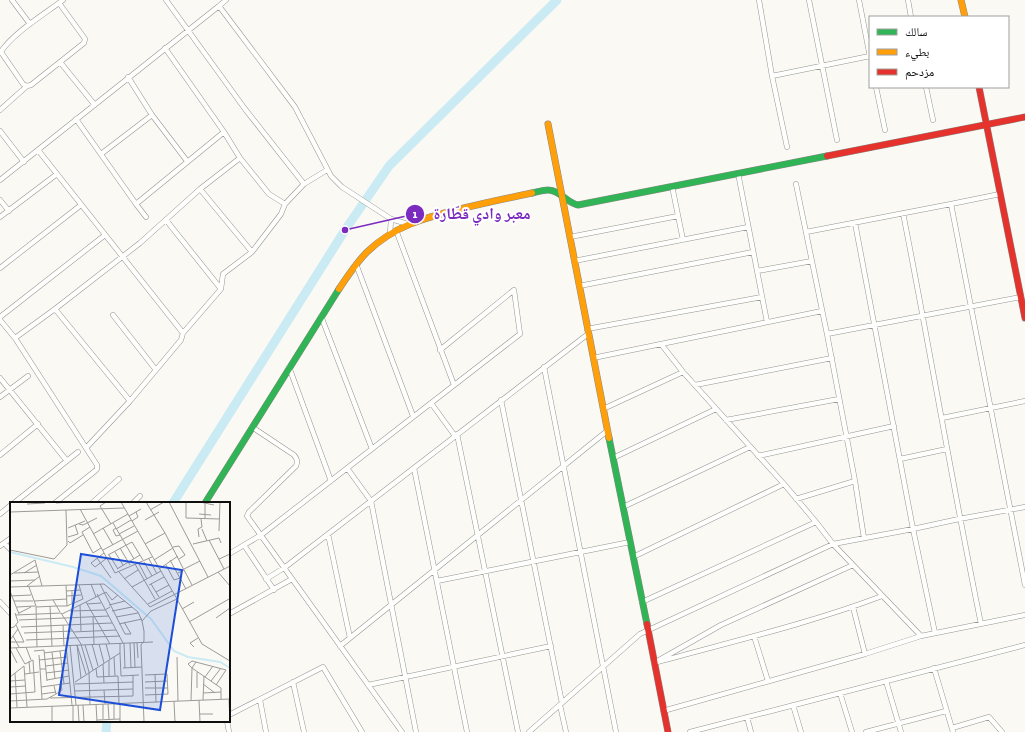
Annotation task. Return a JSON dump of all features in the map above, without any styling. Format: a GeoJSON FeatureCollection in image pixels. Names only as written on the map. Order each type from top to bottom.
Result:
{"type":"FeatureCollection","features":[{"type":"Feature","properties":{"kind":"street"},"geometry":{"type":"LineString","coordinates":[[12,0],[30,24]]}},
{"type":"Feature","properties":{"kind":"street"},"geometry":{"type":"LineString","coordinates":[[166,0],[245,109],[304,184]]}},
{"type":"Feature","properties":{"kind":"street"},"geometry":{"type":"LineString","coordinates":[[0,180],[226,0]]}},
{"type":"Feature","properties":{"kind":"street"},"geometry":{"type":"LineString","coordinates":[[758,0],[787,148]]}},
{"type":"Feature","properties":{"kind":"street"},"geometry":{"type":"LineString","coordinates":[[809,0],[837,140]]}},
{"type":"Feature","properties":{"kind":"street"},"geometry":{"type":"LineString","coordinates":[[859,0],[869,51]]}},
{"type":"Feature","properties":{"kind":"street"},"geometry":{"type":"LineString","coordinates":[[908,0],[911,16]]}},
{"type":"Feature","properties":{"kind":"street"},"geometry":{"type":"LineString","coordinates":[[961,0],[965,16]]}},
{"type":"Feature","properties":{"kind":"street"},"geometry":{"type":"LineString","coordinates":[[0,110],[27,86],[31,85],[84,43],[85,39],[61,2],[30,24],[4,46],[1,52],[27,86]]}},
{"type":"Feature","properties":{"kind":"street"},"geometry":{"type":"LineString","coordinates":[[219,6],[295,107],[327,170],[342,187],[391,219],[408,224]]}},
{"type":"Feature","properties":{"kind":"street"},"geometry":{"type":"LineString","coordinates":[[165,48],[224,132],[240,158],[269,194],[286,204]]}},
{"type":"Feature","properties":{"kind":"street"},"geometry":{"type":"LineString","coordinates":[[772,76],[869,56]]}},
{"type":"Feature","properties":{"kind":"street"},"geometry":{"type":"LineString","coordinates":[[60,62],[94,104]]}},
{"type":"Feature","properties":{"kind":"street"},"geometry":{"type":"LineString","coordinates":[[128,77],[152,115],[187,161]]}},
{"type":"Feature","properties":{"kind":"street"},"geometry":{"type":"LineString","coordinates":[[876,88],[885,130]]}},
{"type":"Feature","properties":{"kind":"street"},"geometry":{"type":"LineString","coordinates":[[926,88],[933,120]]}},
{"type":"Feature","properties":{"kind":"street"},"geometry":{"type":"LineString","coordinates":[[979,88],[1000,194],[1022,293],[1025,318]]}},
{"type":"Feature","properties":{"kind":"street"},"geometry":{"type":"LineString","coordinates":[[101,154],[152,115]]}},
{"type":"Feature","properties":{"kind":"street"},"geometry":{"type":"LineString","coordinates":[[206,502],[321,316],[356,264],[390,234],[408,224],[424,218],[459,209],[548,190],[554,191],[570,204],[578,205],[1025,117]]}},
{"type":"Feature","properties":{"kind":"street"},"geometry":{"type":"LineString","coordinates":[[76,118],[146,217]]}},
{"type":"Feature","properties":{"kind":"street"},"geometry":{"type":"LineString","coordinates":[[548,124],[578,286],[668,732]]}},
{"type":"Feature","properties":{"kind":"street"},"geometry":{"type":"LineString","coordinates":[[0,131],[24,162]]}},
{"type":"Feature","properties":{"kind":"street"},"geometry":{"type":"LineString","coordinates":[[136,204],[224,132]]}},
{"type":"Feature","properties":{"kind":"street"},"geometry":{"type":"LineString","coordinates":[[38,150],[182,333]]}},
{"type":"Feature","properties":{"kind":"street"},"geometry":{"type":"LineString","coordinates":[[15,338],[122,258],[200,189],[240,158]]}},
{"type":"Feature","properties":{"kind":"street"},"geometry":{"type":"LineString","coordinates":[[86,448],[130,401],[181,340],[182,333],[220,289],[223,274],[252,252],[286,204],[304,184],[327,170]]}},
{"type":"Feature","properties":{"kind":"street"},"geometry":{"type":"LineString","coordinates":[[738,173],[767,322]]}},
{"type":"Feature","properties":{"kind":"street"},"geometry":{"type":"LineString","coordinates":[[0,217],[57,174]]}},
{"type":"Feature","properties":{"kind":"street"},"geometry":{"type":"LineString","coordinates":[[796,184],[832,358],[864,538]]}},
{"type":"Feature","properties":{"kind":"street"},"geometry":{"type":"LineString","coordinates":[[672,186],[683,240]]}},
{"type":"Feature","properties":{"kind":"street"},"geometry":{"type":"LineString","coordinates":[[200,189],[252,252]]}},
{"type":"Feature","properties":{"kind":"street"},"geometry":{"type":"LineString","coordinates":[[806,232],[1000,194]]}},
{"type":"Feature","properties":{"kind":"street"},"geometry":{"type":"LineString","coordinates":[[0,200],[9,211]]}},
{"type":"Feature","properties":{"kind":"street"},"geometry":{"type":"LineString","coordinates":[[951,204],[970,306],[992,408],[1025,585]]}},
{"type":"Feature","properties":{"kind":"street"},"geometry":{"type":"LineString","coordinates":[[0,268],[81,206]]}},
{"type":"Feature","properties":{"kind":"street"},"geometry":{"type":"LineString","coordinates":[[903,213],[942,418],[959,518],[981,624]]}},
{"type":"Feature","properties":{"kind":"street"},"geometry":{"type":"LineString","coordinates":[[570,237],[678,216]]}},
{"type":"Feature","properties":{"kind":"street"},"geometry":{"type":"LineString","coordinates":[[390,234],[391,219]]}},
{"type":"Feature","properties":{"kind":"street"},"geometry":{"type":"LineString","coordinates":[[166,220],[220,289]]}},
{"type":"Feature","properties":{"kind":"street"},"geometry":{"type":"LineString","coordinates":[[855,223],[913,529],[935,633]]}},
{"type":"Feature","properties":{"kind":"street"},"geometry":{"type":"LineString","coordinates":[[574,261],[748,227]]}},
{"type":"Feature","properties":{"kind":"street"},"geometry":{"type":"LineString","coordinates":[[396,230],[454,385]]}},
{"type":"Feature","properties":{"kind":"street"},"geometry":{"type":"LineString","coordinates":[[56,502],[97,469],[97,465],[15,338],[0,318],[105,235]]}},
{"type":"Feature","properties":{"kind":"street"},"geometry":{"type":"LineString","coordinates":[[578,286],[753,252]]}},
{"type":"Feature","properties":{"kind":"street"},"geometry":{"type":"LineString","coordinates":[[757,271],[812,261]]}},
{"type":"Feature","properties":{"kind":"street"},"geometry":{"type":"LineString","coordinates":[[356,264],[414,416]]}},
{"type":"Feature","properties":{"kind":"street"},"geometry":{"type":"LineString","coordinates":[[230,553],[261,535],[520,334],[514,290],[440,350]]}},
{"type":"Feature","properties":{"kind":"street"},"geometry":{"type":"LineString","coordinates":[[827,334],[970,306],[1022,293]]}},
{"type":"Feature","properties":{"kind":"street"},"geometry":{"type":"LineString","coordinates":[[266,579],[284,568],[414,468],[588,331],[762,297]]}},
{"type":"Feature","properties":{"kind":"street"},"geometry":{"type":"LineString","coordinates":[[55,309],[130,401]]}},
{"type":"Feature","properties":{"kind":"street"},"geometry":{"type":"LineString","coordinates":[[593,358],[822,311]]}},
{"type":"Feature","properties":{"kind":"street"},"geometry":{"type":"LineString","coordinates":[[112,315],[156,370]]}},
{"type":"Feature","properties":{"kind":"street"},"geometry":{"type":"LineString","coordinates":[[321,316],[372,449]]}},
{"type":"Feature","properties":{"kind":"street"},"geometry":{"type":"LineString","coordinates":[[661,344],[683,372],[784,484],[833,544],[921,636]]}},
{"type":"Feature","properties":{"kind":"street"},"geometry":{"type":"LineString","coordinates":[[695,385],[832,358]]}},
{"type":"Feature","properties":{"kind":"street"},"geometry":{"type":"LineString","coordinates":[[290,367],[331,481]]}},
{"type":"Feature","properties":{"kind":"street"},"geometry":{"type":"LineString","coordinates":[[544,367],[616,732]]}},
{"type":"Feature","properties":{"kind":"street"},"geometry":{"type":"LineString","coordinates":[[603,409],[683,372]]}},
{"type":"Feature","properties":{"kind":"street"},"geometry":{"type":"LineString","coordinates":[[0,397],[28,376]]}},
{"type":"Feature","properties":{"kind":"street"},"geometry":{"type":"LineString","coordinates":[[0,378],[68,461]]}},
{"type":"Feature","properties":{"kind":"street"},"geometry":{"type":"LineString","coordinates":[[726,420],[839,399]]}},
{"type":"Feature","properties":{"kind":"street"},"geometry":{"type":"LineString","coordinates":[[501,400],[551,646],[566,732]]}},
{"type":"Feature","properties":{"kind":"street"},"geometry":{"type":"LineString","coordinates":[[942,418],[1025,401]]}},
{"type":"Feature","properties":{"kind":"street"},"geometry":{"type":"LineString","coordinates":[[431,403],[456,435],[518,732]]}},
{"type":"Feature","properties":{"kind":"street"},"geometry":{"type":"LineString","coordinates":[[613,458],[716,409]]}},
{"type":"Feature","properties":{"kind":"street"},"geometry":{"type":"LineString","coordinates":[[0,455],[38,424]]}},
{"type":"Feature","properties":{"kind":"street"},"geometry":{"type":"LineString","coordinates":[[758,456],[894,426]]}},
{"type":"Feature","properties":{"kind":"street"},"geometry":{"type":"LineString","coordinates":[[252,427],[294,456],[298,463],[249,512],[248,516],[402,732]]}},
{"type":"Feature","properties":{"kind":"street"},"geometry":{"type":"LineString","coordinates":[[340,646],[607,431]]}},
{"type":"Feature","properties":{"kind":"street"},"geometry":{"type":"LineString","coordinates":[[623,507],[750,447]]}},
{"type":"Feature","properties":{"kind":"street"},"geometry":{"type":"LineString","coordinates":[[900,459],[947,450]]}},
{"type":"Feature","properties":{"kind":"street"},"geometry":{"type":"LineString","coordinates":[[15,502],[78,452]]}},
{"type":"Feature","properties":{"kind":"street"},"geometry":{"type":"LineString","coordinates":[[347,468],[371,501],[416,732]]}},
{"type":"Feature","properties":{"kind":"street"},"geometry":{"type":"LineString","coordinates":[[414,468],[467,732]]}},
{"type":"Feature","properties":{"kind":"street"},"geometry":{"type":"LineString","coordinates":[[93,502],[119,479]]}},
{"type":"Feature","properties":{"kind":"street"},"geometry":{"type":"LineString","coordinates":[[796,499],[855,481]]}},
{"type":"Feature","properties":{"kind":"street"},"geometry":{"type":"LineString","coordinates":[[633,556],[784,484]]}},
{"type":"Feature","properties":{"kind":"street"},"geometry":{"type":"LineString","coordinates":[[134,502],[140,496]]}},
{"type":"Feature","properties":{"kind":"street"},"geometry":{"type":"LineString","coordinates":[[0,514],[10,506]]}},
{"type":"Feature","properties":{"kind":"street"},"geometry":{"type":"LineString","coordinates":[[529,732],[640,634],[833,544],[913,529],[959,518],[1025,508]]}},
{"type":"Feature","properties":{"kind":"street"},"geometry":{"type":"LineString","coordinates":[[642,602],[816,522]]}},
{"type":"Feature","properties":{"kind":"street"},"geometry":{"type":"LineString","coordinates":[[328,534],[350,638]]}},
{"type":"Feature","properties":{"kind":"street"},"geometry":{"type":"LineString","coordinates":[[2,545],[10,539]]}},
{"type":"Feature","properties":{"kind":"street"},"geometry":{"type":"LineString","coordinates":[[437,582],[630,542]]}},
{"type":"Feature","properties":{"kind":"street"},"geometry":{"type":"LineString","coordinates":[[244,545],[274,590]]}},
{"type":"Feature","properties":{"kind":"street"},"geometry":{"type":"LineString","coordinates":[[654,663],[721,625],[852,565]]}},
{"type":"Feature","properties":{"kind":"street"},"geometry":{"type":"LineString","coordinates":[[230,613],[292,579]]}},
{"type":"Feature","properties":{"kind":"street"},"geometry":{"type":"LineString","coordinates":[[654,663],[853,607],[882,596]]}},
{"type":"Feature","properties":{"kind":"street"},"geometry":{"type":"LineString","coordinates":[[0,602],[10,613]]}},
{"type":"Feature","properties":{"kind":"street"},"geometry":{"type":"LineString","coordinates":[[853,607],[865,654]]}},
{"type":"Feature","properties":{"kind":"street"},"geometry":{"type":"LineString","coordinates":[[663,711],[865,654],[921,636],[1025,615]]}},
{"type":"Feature","properties":{"kind":"street"},"geometry":{"type":"LineString","coordinates":[[754,636],[768,681]]}},
{"type":"Feature","properties":{"kind":"street"},"geometry":{"type":"LineString","coordinates":[[690,732],[699,731],[747,717],[1025,645]]}},
{"type":"Feature","properties":{"kind":"street"},"geometry":{"type":"LineString","coordinates":[[368,685],[454,668],[551,646]]}},
{"type":"Feature","properties":{"kind":"street"},"geometry":{"type":"LineString","coordinates":[[230,715],[323,667],[362,732]]}},
{"type":"Feature","properties":{"kind":"street"},"geometry":{"type":"LineString","coordinates":[[934,668],[952,730],[989,717],[1002,732]]}},
{"type":"Feature","properties":{"kind":"street"},"geometry":{"type":"LineString","coordinates":[[886,681],[901,732]]}},
{"type":"Feature","properties":{"kind":"street"},"geometry":{"type":"LineString","coordinates":[[293,682],[304,732]]}},
{"type":"Feature","properties":{"kind":"street"},"geometry":{"type":"LineString","coordinates":[[840,693],[852,732]]}},
{"type":"Feature","properties":{"kind":"street"},"geometry":{"type":"LineString","coordinates":[[260,700],[266,732]]}},
{"type":"Feature","properties":{"kind":"street"},"geometry":{"type":"LineString","coordinates":[[793,705],[801,732]]}},
{"type":"Feature","properties":{"kind":"street"},"geometry":{"type":"LineString","coordinates":[[866,732],[946,711]]}},
{"type":"Feature","properties":{"kind":"street"},"geometry":{"type":"LineString","coordinates":[[747,717],[752,732]]}},
{"type":"Feature","properties":{"kind":"street"},"geometry":{"type":"LineString","coordinates":[[226,722],[229,732]]}},
{"type":"Feature","properties":{"kind":"waterway"},"geometry":{"type":"LineString","coordinates":[[174,502],[345,230],[389,166],[557,0]]}},
{"type":"Feature","properties":{"kind":"waterway"},"geometry":{"type":"LineString","coordinates":[[106,732],[107,722]]}},
{"type":"Feature","properties":{"kind":"traffic: fast"},"geometry":{"type":"LineString","coordinates":[[532,193],[546,190],[556,192],[570,202],[578,205],[827,156]]}},
{"type":"Feature","properties":{"kind":"traffic: fast"},"geometry":{"type":"LineString","coordinates":[[206,502],[339,289]]}},
{"type":"Feature","properties":{"kind":"traffic: fast"},"geometry":{"type":"LineString","coordinates":[[609,438],[647,624]]}},
{"type":"Feature","properties":{"kind":"traffic: slow"},"geometry":{"type":"LineString","coordinates":[[961,0],[965,16]]}},
{"type":"Feature","properties":{"kind":"traffic: slow"},"geometry":{"type":"LineString","coordinates":[[548,124],[609,438]]}},
{"type":"Feature","properties":{"kind":"traffic: slow"},"geometry":{"type":"LineString","coordinates":[[339,289],[355,265],[367,252],[377,243],[399,229],[447,212],[532,193]]}},
{"type":"Feature","properties":{"kind":"traffic: jam"},"geometry":{"type":"LineString","coordinates":[[979,88],[1025,318]]}},
{"type":"Feature","properties":{"kind":"traffic: jam"},"geometry":{"type":"LineString","coordinates":[[827,156],[1025,117]]}},
{"type":"Feature","properties":{"kind":"traffic: jam"},"geometry":{"type":"LineString","coordinates":[[647,624],[668,732]]}},
{"type":"Feature","properties":{"kind":"place","name":"معبر وادي قطّارة"},"geometry":{"type":"Point","coordinates":[345,230]}}]}
